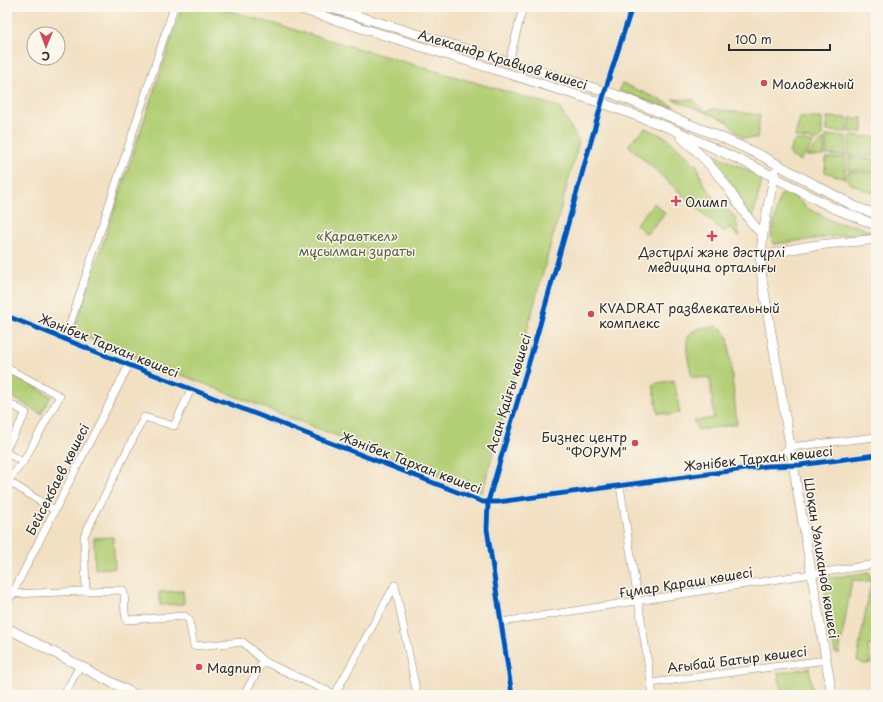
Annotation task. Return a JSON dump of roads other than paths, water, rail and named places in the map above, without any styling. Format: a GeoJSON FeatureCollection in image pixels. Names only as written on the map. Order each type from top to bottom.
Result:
{"type":"FeatureCollection","features":[{"type":"Feature","properties":{"kind":"main road","name":"Александр Кравцов көшесі"},"geometry":{"type":"LineString","coordinates":[[294,7],[602,103],[670,128],[774,177],[830,206],[876,225]]}},
{"type":"Feature","properties":{"kind":"main road","name":"Александр Кравцов көшесі"},"geometry":{"type":"LineString","coordinates":[[328,7],[605,92],[697,127],[760,155],[856,207],[876,214]]}},
{"type":"Feature","properties":{"kind":"main road"},"geometry":{"type":"LineString","coordinates":[[670,128],[703,155],[727,186],[750,223],[762,234]]}},
{"type":"Feature","properties":{"kind":"main road","name":"Шоқан Уәлиханов көшесі"},"geometry":{"type":"LineString","coordinates":[[777,165],[762,234],[760,259],[768,319],[832,695]]}},
{"type":"Feature","properties":{"kind":"main road"},"geometry":{"type":"LineString","coordinates":[[760,259],[771,254],[876,239]]}},
{"type":"Feature","properties":{"kind":"main road"},"geometry":{"type":"LineString","coordinates":[[7,628],[136,695]]}},
{"type":"Feature","properties":{"kind":"main road"},"geometry":{"type":"LineString","coordinates":[[7,634],[123,695]]}},
{"type":"Feature","properties":{"kind":"street"},"geometry":{"type":"LineString","coordinates":[[65,339],[174,7]]}},
{"type":"Feature","properties":{"kind":"street"},"geometry":{"type":"LineString","coordinates":[[509,62],[523,7]]}},
{"type":"Feature","properties":{"kind":"street","name":"Асан Қайғы көшесі"},"geometry":{"type":"LineString","coordinates":[[512,695],[486,529],[488,502],[605,92],[632,7]]}},
{"type":"Feature","properties":{"kind":"street","name":"Жәнібек Тархан көшесі"},"geometry":{"type":"LineString","coordinates":[[7,316],[129,366],[488,502],[767,466],[794,466],[876,455]]}},
{"type":"Feature","properties":{"kind":"street","name":"Бейсекбаев көшесі"},"geometry":{"type":"LineString","coordinates":[[7,604],[129,366]]}},
{"type":"Feature","properties":{"kind":"street"},"geometry":{"type":"LineString","coordinates":[[8,371],[60,396],[23,462],[8,481],[54,510]]}},
{"type":"Feature","properties":{"kind":"street"},"geometry":{"type":"LineString","coordinates":[[86,592],[84,536],[144,417],[174,426],[191,389]]}},
{"type":"Feature","properties":{"kind":"street"},"geometry":{"type":"LineString","coordinates":[[7,402],[26,413],[7,447]]}},
{"type":"Feature","properties":{"kind":"street","name":"Жәнібек Тархан көшесі"},"geometry":{"type":"LineString","coordinates":[[767,466],[790,447],[876,437]]}},
{"type":"Feature","properties":{"kind":"street"},"geometry":{"type":"LineString","coordinates":[[7,453],[23,462]]}},
{"type":"Feature","properties":{"kind":"street"},"geometry":{"type":"LineString","coordinates":[[620,486],[653,695]]}},
{"type":"Feature","properties":{"kind":"street","name":"Ғұмар Қараш көшесі"},"geometry":{"type":"LineString","coordinates":[[501,622],[639,602],[876,564]]}},
{"type":"Feature","properties":{"kind":"street"},"geometry":{"type":"LineString","coordinates":[[12,594],[123,590],[125,594],[125,616],[127,620],[185,616],[189,620],[194,646],[243,642],[263,661],[336,695],[395,585],[417,695]]}},
{"type":"Feature","properties":{"kind":"street","name":"Ағыбай Батыр көшесі"},"geometry":{"type":"LineString","coordinates":[[651,683],[826,660]]}},
{"type":"Feature","properties":{"kind":"street"},"geometry":{"type":"LineString","coordinates":[[244,695],[263,661]]}},
{"type":"Feature","properties":{"kind":"street"},"geometry":{"type":"LineString","coordinates":[[64,695],[77,671]]}},
{"type":"Feature","properties":{"kind":"place","name":"Молодежный"},"geometry":{"type":"Point","coordinates":[764,83]}},
{"type":"Feature","properties":{"kind":"place","name":"Олимп"},"geometry":{"type":"Point","coordinates":[676,201]}},
{"type":"Feature","properties":{"kind":"place","name":"Дәстүрлі және дәстүрлі медицина орталығы"},"geometry":{"type":"Point","coordinates":[712,236]}},
{"type":"Feature","properties":{"kind":"place","name":"KVADRAT развлекательный комплекс"},"geometry":{"type":"Point","coordinates":[591,314]}},
{"type":"Feature","properties":{"kind":"place","name":"Бизнес центр \"ФОРУМ\""},"geometry":{"type":"Point","coordinates":[635,443]}},
{"type":"Feature","properties":{"kind":"place","name":"Magnum"},"geometry":{"type":"Point","coordinates":[199,667]}},
{"type":"Feature","properties":{"kind":"park label","name":"«Қараөткел» мұсылман зираты"},"geometry":{"type":"Point","coordinates":[357,242]}}]}
